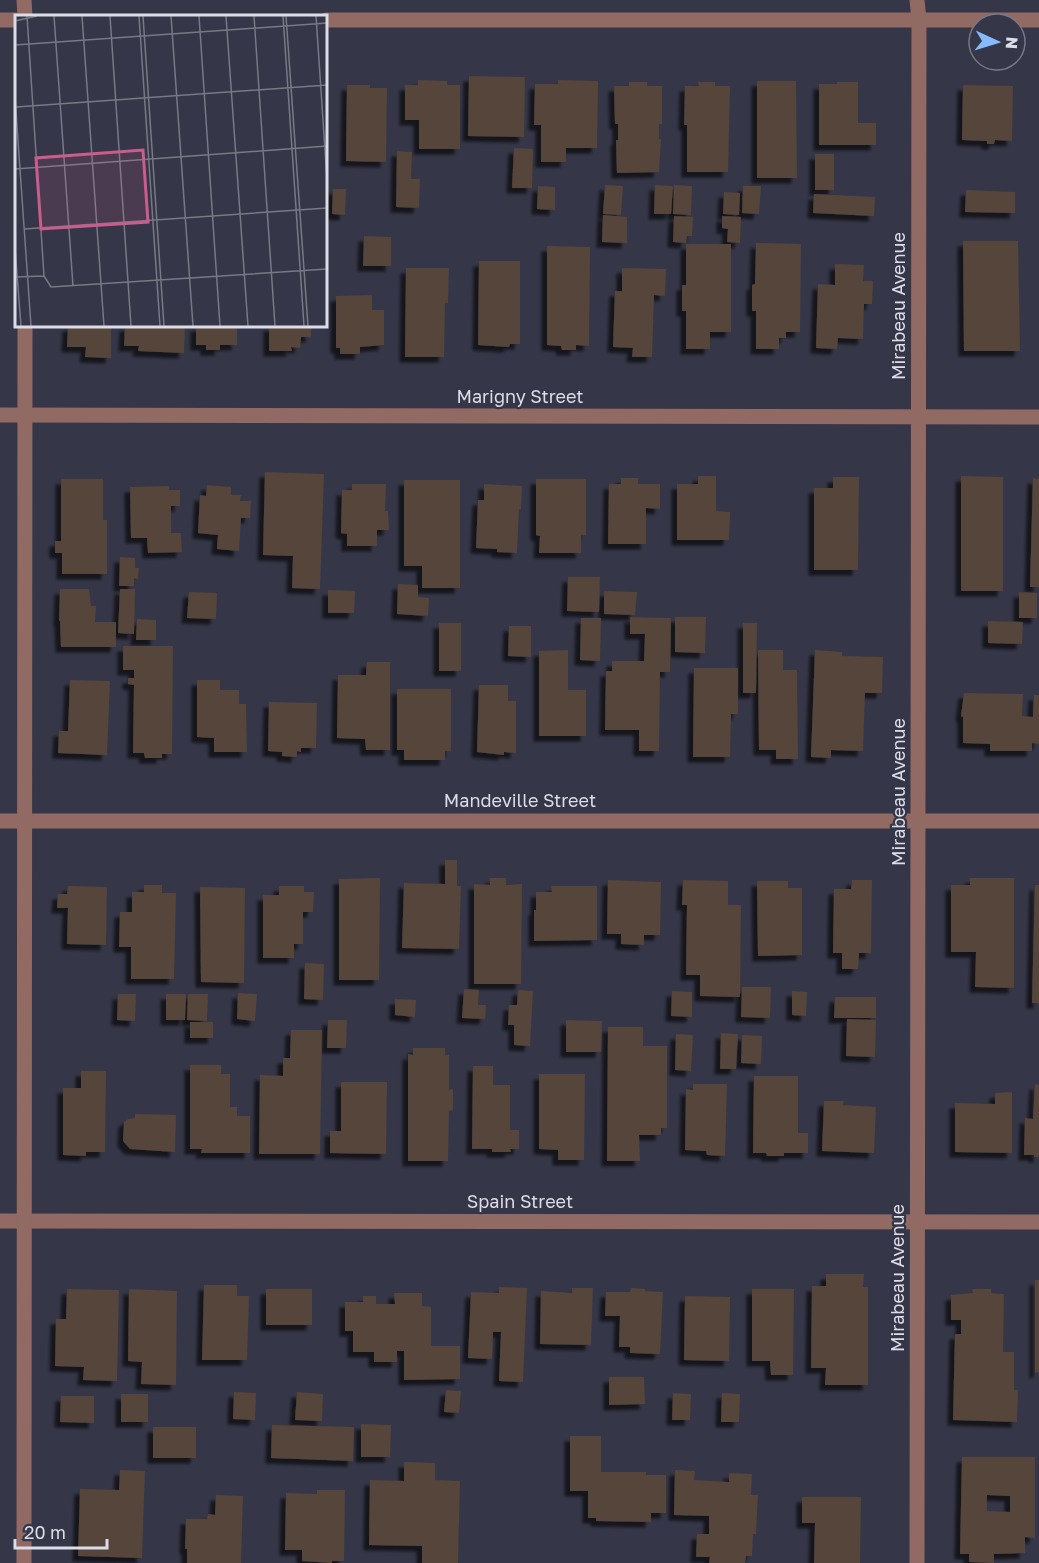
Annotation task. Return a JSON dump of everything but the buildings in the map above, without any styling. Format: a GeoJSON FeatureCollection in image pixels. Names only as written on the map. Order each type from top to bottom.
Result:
{"type":"FeatureCollection","features":[{"type":"Feature","properties":{"kind":"street"},"geometry":{"type":"LineString","coordinates":[[24,0],[25,15]]}},
{"type":"Feature","properties":{"kind":"street","name":"Mirabeau Avenue"},"geometry":{"type":"LineString","coordinates":[[917,1563],[919,0]]}},
{"type":"Feature","properties":{"kind":"street"},"geometry":{"type":"LineString","coordinates":[[327,20],[1039,20]]}},
{"type":"Feature","properties":{"kind":"street"},"geometry":{"type":"LineString","coordinates":[[24,1563],[25,327]]}},
{"type":"Feature","properties":{"kind":"street","name":"Marigny Street"},"geometry":{"type":"LineString","coordinates":[[0,415],[1039,417]]}},
{"type":"Feature","properties":{"kind":"street","name":"Mandeville Street"},"geometry":{"type":"LineString","coordinates":[[0,820],[1039,821]]}},
{"type":"Feature","properties":{"kind":"street","name":"Spain Street"},"geometry":{"type":"LineString","coordinates":[[0,1221],[1039,1222]]}}]}
